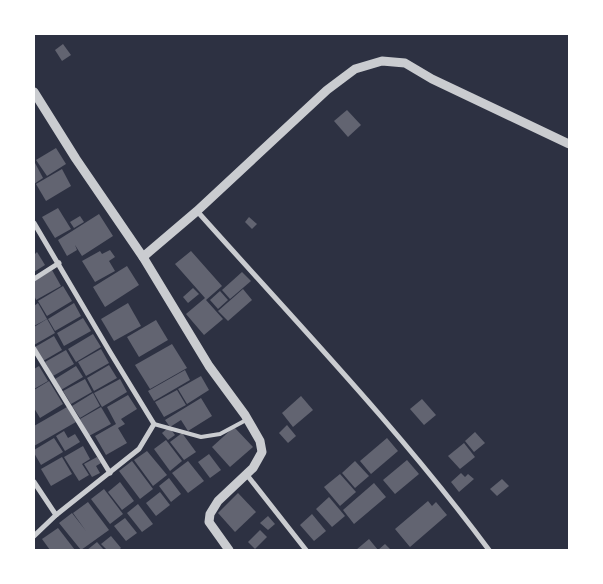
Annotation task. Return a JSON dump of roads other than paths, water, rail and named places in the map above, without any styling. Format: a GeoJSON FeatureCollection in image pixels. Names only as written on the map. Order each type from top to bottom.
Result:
{"type":"FeatureCollection","features":[{"type":"Feature","properties":{"kind":"street"},"geometry":{"type":"LineString","coordinates":[[143,257],[197,211],[327,90],[355,69],[382,60],[405,63],[432,79],[569,144]]}},
{"type":"Feature","properties":{"kind":"street"},"geometry":{"type":"LineString","coordinates":[[34,92],[76,159],[143,257],[209,366],[248,419],[260,441],[262,452],[253,468],[218,501],[210,514],[209,522],[229,550]]}},
{"type":"Feature","properties":{"kind":"street"},"geometry":{"type":"LineString","coordinates":[[197,211],[413,452],[489,550]]}},
{"type":"Feature","properties":{"kind":"street"},"geometry":{"type":"LineString","coordinates":[[34,223],[154,424],[139,449],[56,515],[34,536]]}},
{"type":"Feature","properties":{"kind":"street"},"geometry":{"type":"LineString","coordinates":[[34,279],[59,263]]}},
{"type":"Feature","properties":{"kind":"street"},"geometry":{"type":"LineString","coordinates":[[34,349],[110,472]]}},
{"type":"Feature","properties":{"kind":"street"},"geometry":{"type":"LineString","coordinates":[[247,474],[306,550]]}},
{"type":"Feature","properties":{"kind":"street"},"geometry":{"type":"LineString","coordinates":[[34,482],[56,515]]}},
{"type":"Feature","properties":{"kind":"lane"},"geometry":{"type":"LineString","coordinates":[[154,424],[201,437],[220,434],[248,419]]}}]}
